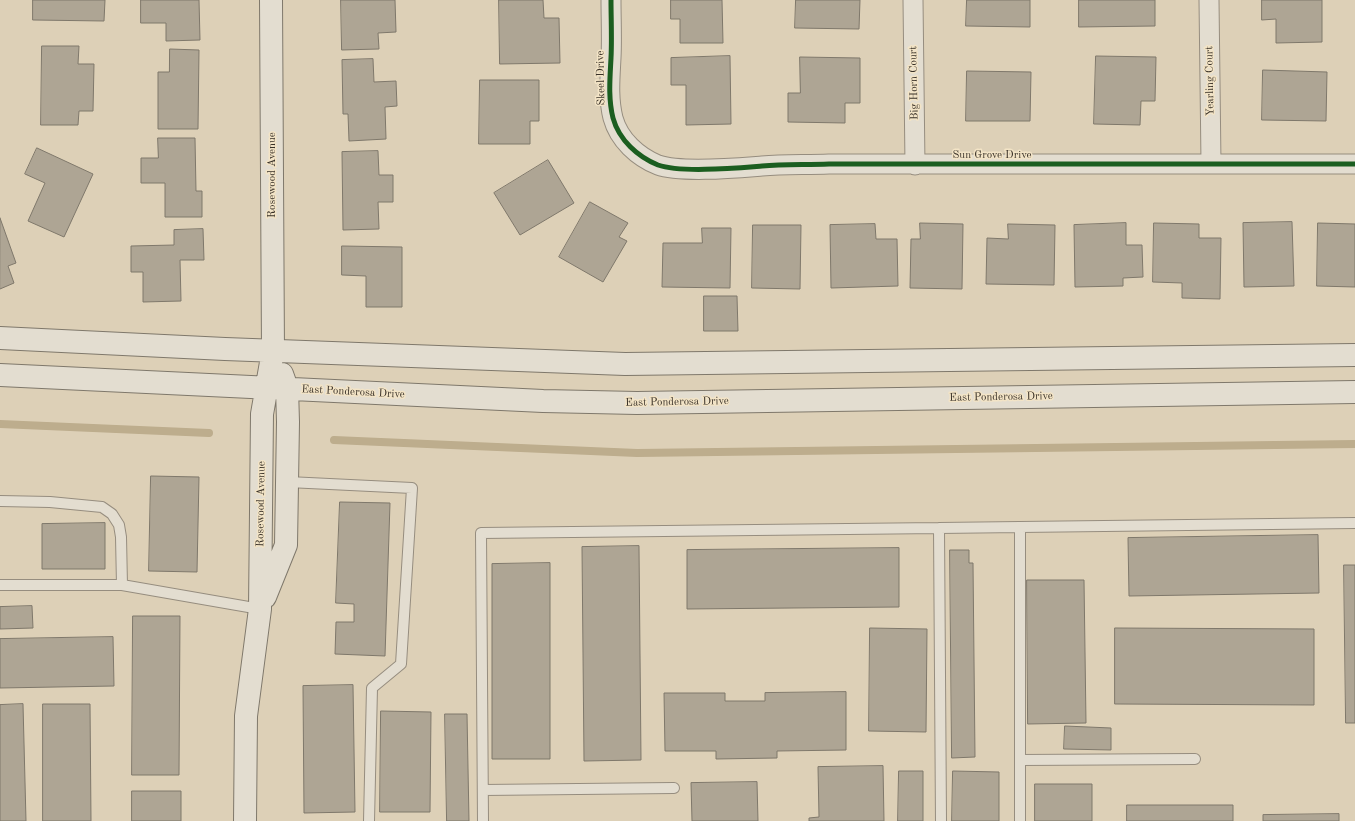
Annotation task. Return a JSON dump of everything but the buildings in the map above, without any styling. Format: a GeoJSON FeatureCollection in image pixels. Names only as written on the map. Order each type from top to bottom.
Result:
{"type":"FeatureCollection","features":[{"type":"Feature","properties":{"kind":"main road","name":"Rosewood Avenue"},"geometry":{"type":"LineString","coordinates":[[245,821],[246,716],[260,610],[262,414],[273,351],[271,0]]}},
{"type":"Feature","properties":{"kind":"main road"},"geometry":{"type":"LineString","coordinates":[[0,338],[273,351],[625,364],[1355,355]]}},
{"type":"Feature","properties":{"kind":"main road","name":"Rosewood Avenue"},"geometry":{"type":"LineString","coordinates":[[260,610],[286,545],[288,482],[287,388],[273,351]]}},
{"type":"Feature","properties":{"kind":"main road","name":"East Ponderosa Drive"},"geometry":{"type":"LineString","coordinates":[[0,375],[535,400],[637,403],[1355,392]]}},
{"type":"Feature","properties":{"kind":"street","name":"Skeel Drive"},"geometry":{"type":"LineString","coordinates":[[612,0],[609,96],[616,129],[622,139],[634,149]]}},
{"type":"Feature","properties":{"kind":"street","name":"Big Horn Court"},"geometry":{"type":"LineString","coordinates":[[913,0],[915,165]]}},
{"type":"Feature","properties":{"kind":"street","name":"Yearling Court"},"geometry":{"type":"LineString","coordinates":[[1209,0],[1212,163]]}},
{"type":"Feature","properties":{"kind":"street","name":"Sun Grove Drive"},"geometry":{"type":"LineString","coordinates":[[634,149],[659,165],[674,168],[727,169],[763,166],[829,164],[1355,164]]}},
{"type":"Feature","properties":{"kind":"lane"},"geometry":{"type":"LineString","coordinates":[[288,482],[412,488],[401,664],[372,688],[369,821]]}},
{"type":"Feature","properties":{"kind":"lane"},"geometry":{"type":"LineString","coordinates":[[0,501],[50,502],[102,506],[112,514],[119,525],[122,537],[122,585]]}},
{"type":"Feature","properties":{"kind":"lane"},"geometry":{"type":"LineString","coordinates":[[483,821],[481,533],[1355,523]]}},
{"type":"Feature","properties":{"kind":"lane"},"geometry":{"type":"LineString","coordinates":[[1020,527],[1020,821]]}},
{"type":"Feature","properties":{"kind":"lane"},"geometry":{"type":"LineString","coordinates":[[939,528],[941,821]]}},
{"type":"Feature","properties":{"kind":"lane"},"geometry":{"type":"LineString","coordinates":[[0,585],[122,585],[260,610]]}},
{"type":"Feature","properties":{"kind":"lane"},"geometry":{"type":"LineString","coordinates":[[1020,760],[1195,759]]}},
{"type":"Feature","properties":{"kind":"lane"},"geometry":{"type":"LineString","coordinates":[[483,790],[674,788]]}},
{"type":"Feature","properties":{"kind":"waterway"},"geometry":{"type":"LineString","coordinates":[[0,424],[209,433]]}},
{"type":"Feature","properties":{"kind":"waterway"},"geometry":{"type":"LineString","coordinates":[[334,440],[637,453],[1355,444]]}},
{"type":"Feature","properties":{"kind":"cycle path"},"geometry":{"type":"LineString","coordinates":[[611,0],[610,103],[613,118],[620,134],[630,147],[643,157],[658,165],[680,169],[709,169],[829,164],[1355,164]]}}]}
